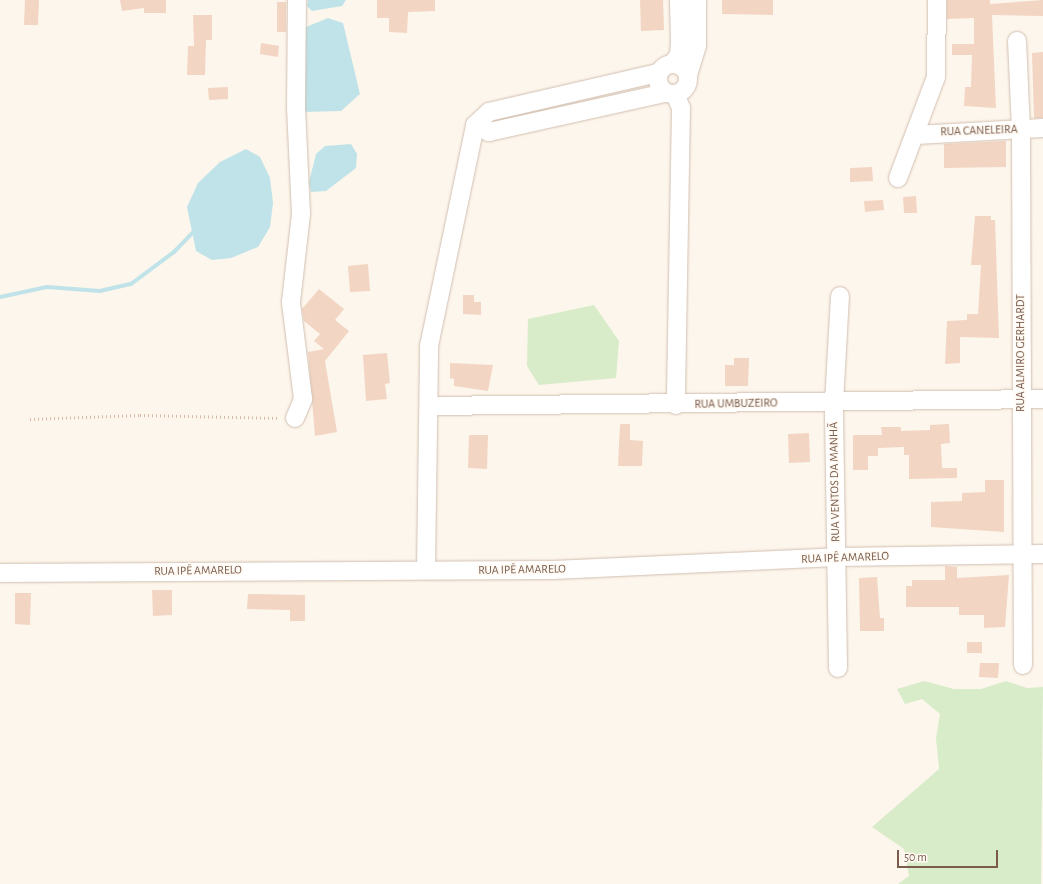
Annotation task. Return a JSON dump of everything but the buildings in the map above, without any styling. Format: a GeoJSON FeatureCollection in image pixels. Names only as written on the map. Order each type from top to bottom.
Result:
{"type":"FeatureCollection","features":[{"type":"Feature","properties":{"kind":"street"},"geometry":{"type":"LineString","coordinates":[[294,418],[303,399],[291,302],[301,214],[296,107],[297,0]]}},
{"type":"Feature","properties":{"kind":"street"},"geometry":{"type":"LineString","coordinates":[[676,405],[681,108],[670,94],[658,85],[665,68],[679,55],[679,0]]}},
{"type":"Feature","properties":{"kind":"street"},"geometry":{"type":"LineString","coordinates":[[475,125],[489,132],[546,118],[670,94],[685,89],[697,46],[697,0]]}},
{"type":"Feature","properties":{"kind":"street"},"geometry":{"type":"LineString","coordinates":[[898,178],[916,135],[936,76],[937,0]]}},
{"type":"Feature","properties":{"kind":"street","name":"RUA ALMIRO GERHARDT"},"geometry":{"type":"LineString","coordinates":[[1017,41],[1021,130],[1020,398],[1023,665]]}},
{"type":"Feature","properties":{"kind":"street"},"geometry":{"type":"LineString","coordinates":[[426,570],[429,346],[475,125],[489,112],[665,68],[683,68],[688,76]]}},
{"type":"Feature","properties":{"kind":"street"},"geometry":{"type":"LineString","coordinates":[[544,98],[546,118]]}},
{"type":"Feature","properties":{"kind":"street","name":"RUA CANELEIRA"},"geometry":{"type":"LineString","coordinates":[[916,135],[1043,128]]}},
{"type":"Feature","properties":{"kind":"street","name":"RUA VENTOS DA MANHÃ"},"geometry":{"type":"LineString","coordinates":[[838,668],[834,403],[840,296]]}},
{"type":"Feature","properties":{"kind":"street","name":"RUA UMBUZEIRO"},"geometry":{"type":"LineString","coordinates":[[429,406],[676,405],[834,403],[1020,398],[1043,399]]}},
{"type":"Feature","properties":{"kind":"street","name":"RUA IPÊ AMARELO"},"geometry":{"type":"LineString","coordinates":[[0,574],[553,570],[837,557],[1043,554]]}},
{"type":"Feature","properties":{"kind":"path"},"geometry":{"type":"LineString","coordinates":[[30,419],[140,415],[294,418]]}},
{"type":"Feature","properties":{"kind":"green space"},"geometry":{"type":"Polygon","coordinates":[[[594,305],[619,341],[616,378],[539,385],[527,366],[528,319],[594,305]]]}},
{"type":"Feature","properties":{"kind":"green space"},"geometry":{"type":"Polygon","coordinates":[[[924,681],[954,689],[981,689],[1006,681],[1027,688],[1043,687],[1041,884],[898,884],[909,876],[904,849],[872,827],[939,769],[936,738],[940,714],[922,699],[905,704],[897,689],[924,681]]]}},
{"type":"Feature","properties":{"kind":"water"},"geometry":{"type":"Polygon","coordinates":[[[308,0],[346,0],[342,6],[312,11],[307,6],[308,0]]]}},
{"type":"Feature","properties":{"kind":"water"},"geometry":{"type":"Polygon","coordinates":[[[328,18],[343,23],[360,94],[341,111],[302,112],[306,27],[328,18]]]}},
{"type":"Feature","properties":{"kind":"water"},"geometry":{"type":"Polygon","coordinates":[[[351,144],[357,154],[356,168],[326,191],[311,192],[309,182],[316,154],[325,146],[351,144]]]}},
{"type":"Feature","properties":{"kind":"water"},"geometry":{"type":"Polygon","coordinates":[[[246,149],[260,157],[270,178],[273,203],[270,227],[258,247],[231,258],[212,260],[196,251],[187,207],[198,183],[220,162],[246,149]]]}},
{"type":"Feature","properties":{"kind":"waterway"},"geometry":{"type":"LineString","coordinates":[[0,297],[47,287],[100,291],[131,284],[174,252],[195,230]]}}]}
